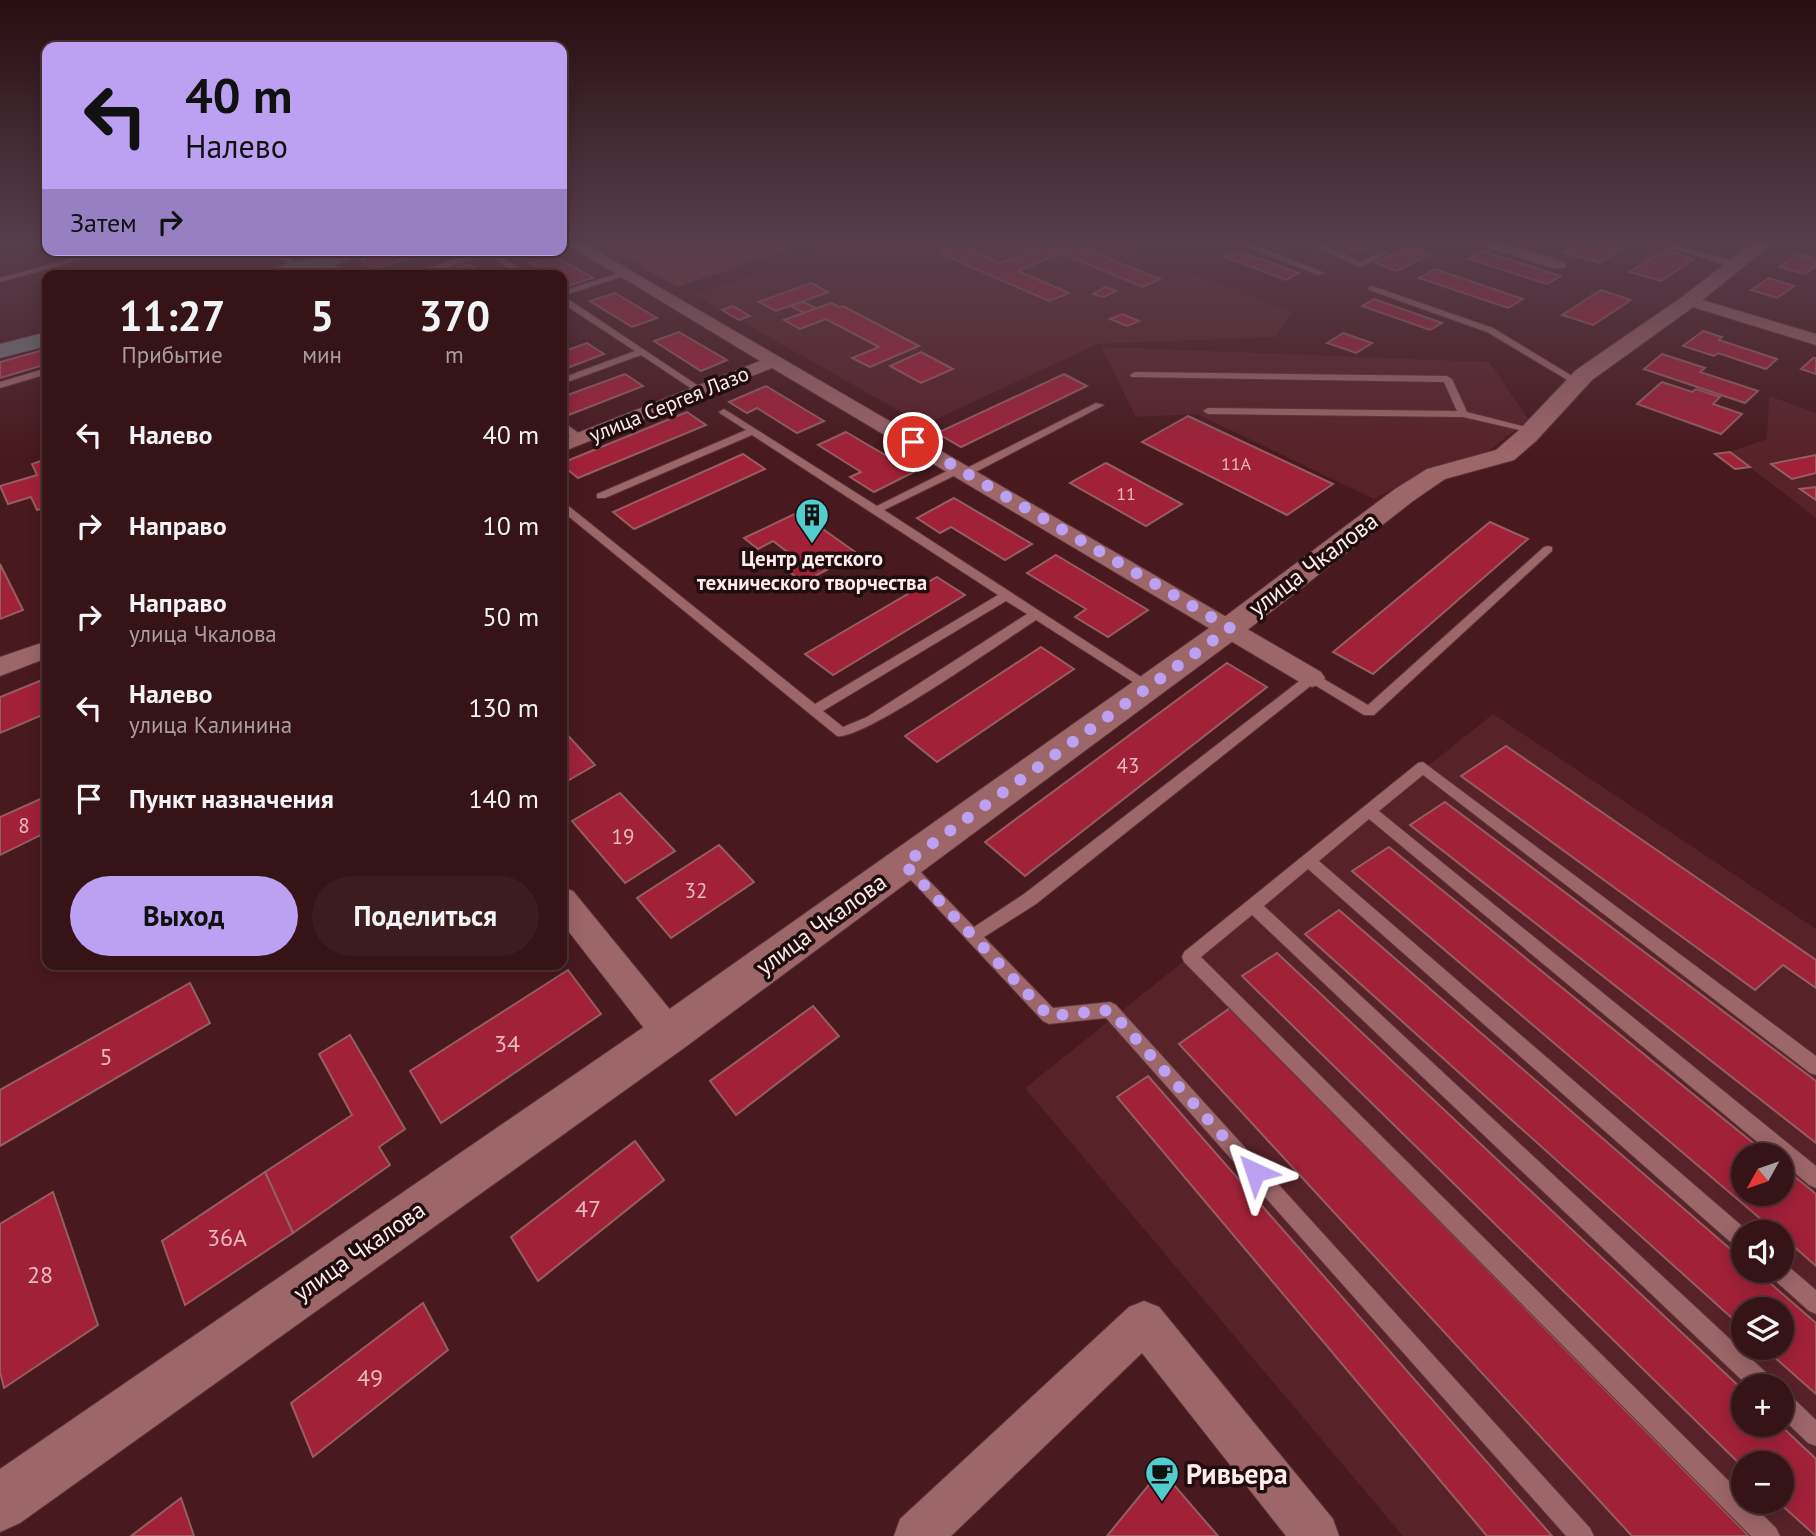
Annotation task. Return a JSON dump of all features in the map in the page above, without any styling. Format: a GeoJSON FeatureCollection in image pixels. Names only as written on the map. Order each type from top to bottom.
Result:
{"type":"FeatureCollection","features":[{"type":"Feature","properties":{"kind":"main road"},"geometry":{"type":"LineString","coordinates":[[0,351],[42,340]]}},
{"type":"Feature","properties":{"kind":"street"},"geometry":{"type":"LineString","coordinates":[[692,313],[1312,678]]}},
{"type":"Feature","properties":{"kind":"street","name":"улица Чкалова"},"geometry":{"type":"LineString","coordinates":[[0,1503],[669,1034],[1230,628],[1436,474],[1505,454],[1533,430],[1577,382],[1673,313]]}},
{"type":"Feature","properties":{"kind":"street"},"geometry":{"type":"LineString","coordinates":[[1727,313],[1816,340]]}},
{"type":"Feature","properties":{"kind":"street","name":"улица Сергея Лазо"},"geometry":{"type":"LineString","coordinates":[[567,444],[775,361]]}},
{"type":"Feature","properties":{"kind":"street"},"geometry":{"type":"LineString","coordinates":[[0,667],[42,651]]}},
{"type":"Feature","properties":{"kind":"street"},"geometry":{"type":"LineString","coordinates":[[567,906],[669,1034]]}},
{"type":"Feature","properties":{"kind":"street"},"geometry":{"type":"LineString","coordinates":[[917,1536],[1144,1322],[1317,1536]]}},
{"type":"Feature","properties":{"kind":"lane"},"geometry":{"type":"LineString","coordinates":[[583,313],[701,391]]}},
{"type":"Feature","properties":{"kind":"lane"},"geometry":{"type":"LineString","coordinates":[[1441,313],[1490,330],[1577,382]]}},
{"type":"Feature","properties":{"kind":"lane"},"geometry":{"type":"LineString","coordinates":[[567,379],[642,352]]}},
{"type":"Feature","properties":{"kind":"lane"},"geometry":{"type":"LineString","coordinates":[[0,384],[42,372]]}},
{"type":"Feature","properties":{"kind":"lane"},"geometry":{"type":"LineString","coordinates":[[1135,375],[1447,379],[1463,414]]}},
{"type":"Feature","properties":{"kind":"lane"},"geometry":{"type":"LineString","coordinates":[[876,510],[1099,405]]}},
{"type":"Feature","properties":{"kind":"lane"},"geometry":{"type":"LineString","coordinates":[[1208,411],[1463,414],[1533,430]]}},
{"type":"Feature","properties":{"kind":"lane"},"geometry":{"type":"LineString","coordinates":[[724,412],[1147,687]]}},
{"type":"Feature","properties":{"kind":"lane"},"geometry":{"type":"LineString","coordinates":[[567,428],[580,439]]}},
{"type":"Feature","properties":{"kind":"lane"},"geometry":{"type":"LineString","coordinates":[[601,496],[752,431]]}},
{"type":"Feature","properties":{"kind":"lane"},"geometry":{"type":"LineString","coordinates":[[567,512],[842,733],[872,720],[1036,614]]}},
{"type":"Feature","properties":{"kind":"lane"},"geometry":{"type":"LineString","coordinates":[[973,936],[1030,899],[1312,678],[1369,712],[1548,549]]}},
{"type":"Feature","properties":{"kind":"lane"},"geometry":{"type":"LineString","coordinates":[[814,710],[1007,595]]}},
{"type":"Feature","properties":{"kind":"lane"},"geometry":{"type":"LineString","coordinates":[[1768,1536],[1190,957],[1423,767],[1816,1067]]}},
{"type":"Feature","properties":{"kind":"lane"},"geometry":{"type":"LineString","coordinates":[[1369,811],[1816,1178]]}},
{"type":"Feature","properties":{"kind":"lane"},"geometry":{"type":"LineString","coordinates":[[1308,860],[1731,1230]]}},
{"type":"Feature","properties":{"kind":"lane"},"geometry":{"type":"LineString","coordinates":[[904,864],[1049,1016],[1110,1010],[1582,1536]]}},
{"type":"Feature","properties":{"kind":"lane"},"geometry":{"type":"LineString","coordinates":[[1252,905],[1751,1374]]}},
{"type":"Feature","properties":{"kind":"lane"},"geometry":{"type":"LineString","coordinates":[[1793,1283],[1816,1304]]}},
{"type":"Feature","properties":{"kind":"lane"},"geometry":{"type":"LineString","coordinates":[[1794,1414],[1816,1435]]}},
{"type":"Feature","properties":{"kind":"shaded area"},"geometry":{"type":"Polygon","coordinates":[[[726,313],[1293,313],[1275,337],[1097,344],[924,425],[726,313]]]}},
{"type":"Feature","properties":{"kind":"shaded area"},"geometry":{"type":"Polygon","coordinates":[[[1101,347],[1489,362],[1529,420],[1480,457],[1439,464],[1374,499],[1197,414],[1136,417],[1101,347]]]}},
{"type":"Feature","properties":{"kind":"shaded area"},"geometry":{"type":"Polygon","coordinates":[[[1769,396],[1816,413],[1816,518],[1730,452],[1767,439],[1769,396]]]}},
{"type":"Feature","properties":{"kind":"shaded area"},"geometry":{"type":"Polygon","coordinates":[[[1493,714],[1816,929],[1816,1536],[1403,1536],[1025,1088],[1493,714]]]}},
{"type":"Feature","properties":{"kind":"building"},"geometry":{"type":"Polygon","coordinates":[[[609,313],[648,313],[657,318],[632,327],[609,313]]]}},
{"type":"Feature","properties":{"kind":"building"},"geometry":{"type":"Polygon","coordinates":[[[727,313],[744,313],[750,316],[739,320],[727,313]]]}},
{"type":"Feature","properties":{"kind":"building"},"geometry":{"type":"Polygon","coordinates":[[[804,313],[856,313],[919,346],[870,367],[852,358],[879,347],[826,319],[800,329],[784,320],[804,313]]]}},
{"type":"Feature","properties":{"kind":"building"},"geometry":{"type":"Polygon","coordinates":[[[1381,313],[1413,313],[1442,323],[1430,330],[1381,313]]]}},
{"type":"Feature","properties":{"kind":"building"},"geometry":{"type":"Polygon","coordinates":[[[1566,313],[1612,313],[1593,325],[1562,315],[1566,313]]]}},
{"type":"Feature","properties":{"kind":"building"},"geometry":{"type":"Polygon","coordinates":[[[1122,314],[1139,321],[1127,326],[1110,319],[1122,314]]]}},
{"type":"Feature","properties":{"kind":"building"},"geometry":{"type":"Polygon","coordinates":[[[1703,331],[1722,337],[1719,340],[1777,359],[1766,369],[1718,353],[1714,356],[1683,346],[1703,331]]]}},
{"type":"Feature","properties":{"kind":"building"},"geometry":{"type":"Polygon","coordinates":[[[679,332],[727,360],[701,371],[654,341],[679,332]]]}},
{"type":"Feature","properties":{"kind":"building"},"geometry":{"type":"Polygon","coordinates":[[[1343,333],[1372,343],[1356,353],[1327,343],[1343,333]]]}},
{"type":"Feature","properties":{"kind":"building"},"geometry":{"type":"Polygon","coordinates":[[[587,343],[604,354],[567,368],[567,350],[587,343]]]}},
{"type":"Feature","properties":{"kind":"building"},"geometry":{"type":"Polygon","coordinates":[[[42,350],[42,365],[0,378],[0,362],[42,350]]]}},
{"type":"Feature","properties":{"kind":"building"},"geometry":{"type":"Polygon","coordinates":[[[921,352],[953,369],[921,383],[890,366],[921,352]]]}},
{"type":"Feature","properties":{"kind":"building"},"geometry":{"type":"Polygon","coordinates":[[[1662,354],[1705,368],[1700,372],[1758,391],[1745,403],[1644,369],[1662,354]]]}},
{"type":"Feature","properties":{"kind":"building"},"geometry":{"type":"Polygon","coordinates":[[[1816,358],[1816,374],[1801,369],[1816,358]]]}},
{"type":"Feature","properties":{"kind":"building"},"geometry":{"type":"Polygon","coordinates":[[[625,374],[643,386],[567,416],[567,395],[625,374]]]}},
{"type":"Feature","properties":{"kind":"building"},"geometry":{"type":"Polygon","coordinates":[[[1064,374],[1087,386],[961,447],[937,433],[1064,374]]]}},
{"type":"Feature","properties":{"kind":"building"},"geometry":{"type":"Polygon","coordinates":[[[1662,382],[1692,392],[1696,389],[1720,397],[1713,404],[1742,414],[1721,434],[1637,404],[1662,382]]]}},
{"type":"Feature","properties":{"kind":"building"},"geometry":{"type":"Polygon","coordinates":[[[766,386],[824,421],[797,433],[757,408],[747,413],[729,402],[766,386]]]}},
{"type":"Feature","properties":{"kind":"building"},"geometry":{"type":"Polygon","coordinates":[[[687,412],[706,425],[578,478],[567,469],[567,461],[687,412]]]}},
{"type":"Feature","properties":{"kind":"building"},"geometry":{"type":"Polygon","coordinates":[[[1188,416],[1333,484],[1287,515],[1142,442],[1188,416]]]}},
{"type":"Feature","properties":{"kind":"building"},"geometry":{"type":"Polygon","coordinates":[[[846,432],[914,472],[874,492],[850,477],[861,472],[818,445],[846,432]]]}},
{"type":"Feature","properties":{"kind":"building"},"geometry":{"type":"Polygon","coordinates":[[[1730,452],[1750,467],[1735,469],[1715,454],[1730,452]]]}},
{"type":"Feature","properties":{"kind":"building"},"geometry":{"type":"Polygon","coordinates":[[[743,454],[765,469],[634,529],[613,512],[743,454]]]}},
{"type":"Feature","properties":{"kind":"building"},"geometry":{"type":"Polygon","coordinates":[[[1816,455],[1816,473],[1792,479],[1771,464],[1816,455]]]}},
{"type":"Feature","properties":{"kind":"building"},"geometry":{"type":"Polygon","coordinates":[[[42,461],[42,508],[37,510],[31,497],[8,504],[0,486],[37,475],[32,464],[42,461]]]}},
{"type":"Feature","properties":{"kind":"building"},"geometry":{"type":"Polygon","coordinates":[[[1106,463],[1182,504],[1146,526],[1070,483],[1106,463]]]}},
{"type":"Feature","properties":{"kind":"building"},"geometry":{"type":"Polygon","coordinates":[[[1816,487],[1816,500],[1800,489],[1816,487]]]}},
{"type":"Feature","properties":{"kind":"building"},"geometry":{"type":"Polygon","coordinates":[[[954,498],[1032,544],[1005,560],[951,527],[940,533],[917,518],[954,498]]]}},
{"type":"Feature","properties":{"kind":"building","name":"Центр детского технического творчества"},"geometry":{"type":"Polygon","coordinates":[[[799,512],[858,554],[803,582],[787,570],[802,563],[773,541],[758,549],[744,538],[799,512]]]}},
{"type":"Feature","properties":{"kind":"building"},"geometry":{"type":"Polygon","coordinates":[[[1490,522],[1528,539],[1373,674],[1333,652],[1490,522]]]}},
{"type":"Feature","properties":{"kind":"building"},"geometry":{"type":"Polygon","coordinates":[[[1056,555],[1148,610],[1108,637],[1075,617],[1086,609],[1027,573],[1056,555]]]}},
{"type":"Feature","properties":{"kind":"building"},"geometry":{"type":"Polygon","coordinates":[[[0,564],[23,610],[0,619],[0,564]]]}},
{"type":"Feature","properties":{"kind":"building"},"geometry":{"type":"Polygon","coordinates":[[[937,577],[965,595],[833,675],[805,654],[937,577]]]}},
{"type":"Feature","properties":{"kind":"building"},"geometry":{"type":"Polygon","coordinates":[[[1041,647],[1074,669],[937,762],[905,736],[1041,647]]]}},
{"type":"Feature","properties":{"kind":"building"},"geometry":{"type":"Polygon","coordinates":[[[1227,663],[1267,687],[1025,876],[985,842],[1227,663]]]}},
{"type":"Feature","properties":{"kind":"building"},"geometry":{"type":"Polygon","coordinates":[[[42,680],[42,715],[0,733],[0,697],[42,680]]]}},
{"type":"Feature","properties":{"kind":"building"},"geometry":{"type":"Polygon","coordinates":[[[567,734],[595,765],[567,781],[567,734]]]}},
{"type":"Feature","properties":{"kind":"building"},"geometry":{"type":"Polygon","coordinates":[[[1506,746],[1816,960],[1816,988],[1783,965],[1755,990],[1461,776],[1506,746]]]}},
{"type":"Feature","properties":{"kind":"building"},"geometry":{"type":"Polygon","coordinates":[[[620,793],[675,851],[625,883],[572,821],[620,793]]]}},
{"type":"Feature","properties":{"kind":"building"},"geometry":{"type":"Polygon","coordinates":[[[42,798],[42,834],[0,855],[0,817],[42,798]]]}},
{"type":"Feature","properties":{"kind":"building"},"geometry":{"type":"Polygon","coordinates":[[[1445,802],[1816,1081],[1816,1143],[1410,825],[1445,802]]]}},
{"type":"Feature","properties":{"kind":"building"},"geometry":{"type":"Polygon","coordinates":[[[719,845],[754,882],[671,938],[637,898],[719,845]]]}},
{"type":"Feature","properties":{"kind":"building"},"geometry":{"type":"Polygon","coordinates":[[[1389,847],[1753,1143],[1731,1143],[1731,1194],[1352,871],[1389,847]]]}},
{"type":"Feature","properties":{"kind":"building"},"geometry":{"type":"Polygon","coordinates":[[[1339,910],[1731,1250],[1731,1283],[1770,1283],[1786,1297],[1731,1297],[1731,1317],[1305,934],[1339,910]]]}},
{"type":"Feature","properties":{"kind":"building"},"geometry":{"type":"Polygon","coordinates":[[[1277,953],[1731,1379],[1731,1437],[1793,1437],[1816,1459],[1816,1536],[1791,1514],[1794,1514],[1794,1451],[1731,1451],[1731,1455],[1242,976],[1277,953]]]}},
{"type":"Feature","properties":{"kind":"building"},"geometry":{"type":"Polygon","coordinates":[[[568,970],[601,1014],[441,1123],[410,1071],[568,970]]]}},
{"type":"Feature","properties":{"kind":"building"},"geometry":{"type":"Polygon","coordinates":[[[190,983],[210,1023],[0,1146],[0,1090],[190,983]]]}},
{"type":"Feature","properties":{"kind":"building"},"geometry":{"type":"Polygon","coordinates":[[[813,1006],[839,1036],[736,1115],[710,1081],[813,1006]]]}},
{"type":"Feature","properties":{"kind":"building"},"geometry":{"type":"Polygon","coordinates":[[[1230,1008],[1749,1536],[1632,1536],[1179,1044],[1230,1008]]]}},
{"type":"Feature","properties":{"kind":"building"},"geometry":{"type":"Polygon","coordinates":[[[350,1035],[405,1129],[379,1147],[390,1165],[293,1233],[265,1172],[352,1115],[319,1054],[350,1035]]]}},
{"type":"Feature","properties":{"kind":"building"},"geometry":{"type":"Polygon","coordinates":[[[1148,1076],[1552,1536],[1487,1536],[1117,1097],[1148,1076]]]}},
{"type":"Feature","properties":{"kind":"building"},"geometry":{"type":"Polygon","coordinates":[[[635,1141],[664,1180],[538,1281],[511,1237],[635,1141]]]}},
{"type":"Feature","properties":{"kind":"building"},"geometry":{"type":"Polygon","coordinates":[[[265,1172],[293,1233],[185,1305],[162,1241],[265,1172]]]}},
{"type":"Feature","properties":{"kind":"building"},"geometry":{"type":"Polygon","coordinates":[[[1794,1176],[1816,1194],[1816,1266],[1794,1247],[1794,1220],[1762,1220],[1745,1206],[1794,1206],[1794,1176]]]}},
{"type":"Feature","properties":{"kind":"building"},"geometry":{"type":"Polygon","coordinates":[[[53,1192],[98,1325],[4,1388],[0,1372],[0,1224],[53,1192]]]}},
{"type":"Feature","properties":{"kind":"building"},"geometry":{"type":"Polygon","coordinates":[[[423,1303],[448,1350],[313,1457],[291,1403],[423,1303]]]}},
{"type":"Feature","properties":{"kind":"building"},"geometry":{"type":"Polygon","coordinates":[[[1794,1304],[1816,1323],[1816,1394],[1778,1360],[1794,1360],[1794,1304]]]}},
{"type":"Feature","properties":{"kind":"building","name":"Ривьера"},"geometry":{"type":"Polygon","coordinates":[[[1161,1470],[1218,1536],[1107,1536],[1161,1470]]]}},
{"type":"Feature","properties":{"kind":"building"},"geometry":{"type":"Polygon","coordinates":[[[181,1498],[194,1536],[131,1536],[181,1498]]]}},
{"type":"Feature","properties":{"kind":"place","name":"Центр детского технического творчества"},"geometry":{"type":"Point","coordinates":[812,545]}},
{"type":"Feature","properties":{"kind":"place","name":"Ривьера"},"geometry":{"type":"Point","coordinates":[1162,1503]}},
{"type":"Feature","properties":{"kind":"route"},"geometry":{"type":"LineString","coordinates":[[913,442],[1230,628],[904,864],[1049,1016],[1110,1010],[1255,1172]]}}]}
